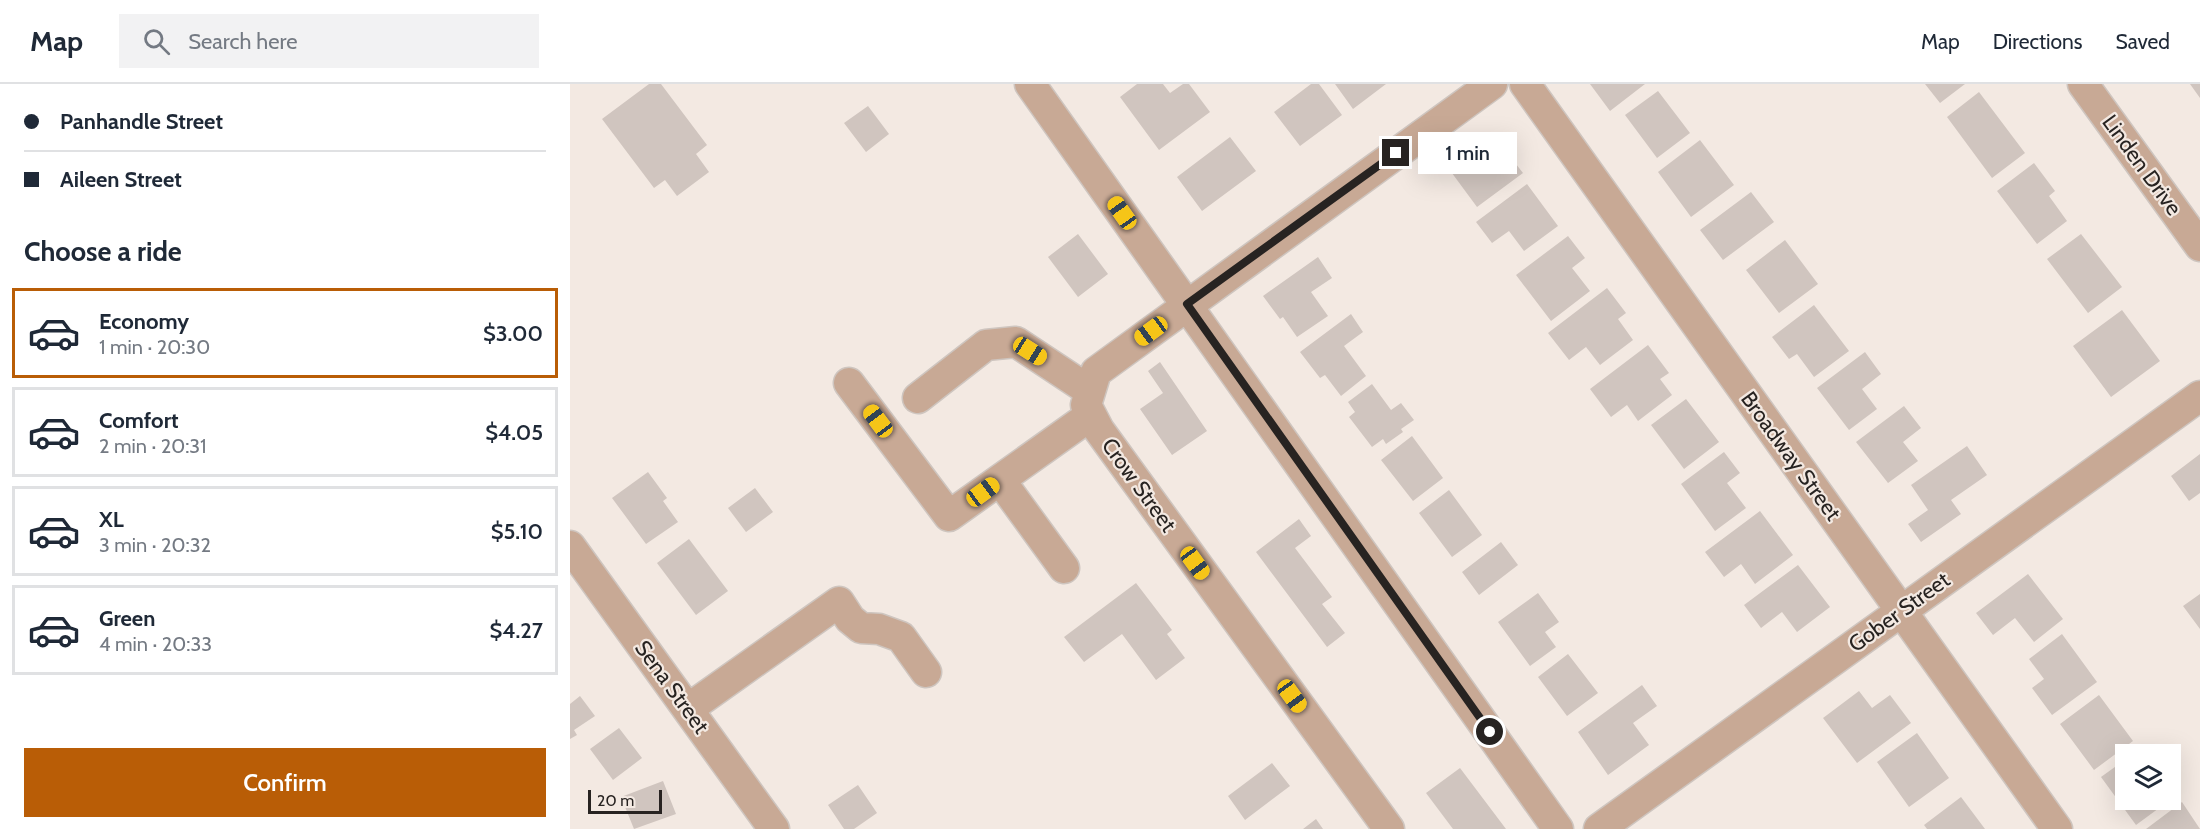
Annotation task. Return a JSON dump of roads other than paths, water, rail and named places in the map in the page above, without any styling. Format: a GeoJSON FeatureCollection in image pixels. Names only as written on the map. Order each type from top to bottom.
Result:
{"type":"FeatureCollection","features":[{"type":"Feature","properties":{"kind":"street"},"geometry":{"type":"LineString","coordinates":[[1030,84],[1558,829]]}},
{"type":"Feature","properties":{"kind":"street"},"geometry":{"type":"LineString","coordinates":[[849,383],[949,516],[1000,480],[1090,403],[1096,372],[1492,84]]}},
{"type":"Feature","properties":{"kind":"street","name":"Broadway Street"},"geometry":{"type":"LineString","coordinates":[[1525,84],[2057,829]]}},
{"type":"Feature","properties":{"kind":"street","name":"Linden Drive"},"geometry":{"type":"LineString","coordinates":[[2083,84],[2191,213],[2200,246]]}},
{"type":"Feature","properties":{"kind":"street"},"geometry":{"type":"LineString","coordinates":[[918,398],[986,345],[1016,342],[1090,403]]}},
{"type":"Feature","properties":{"kind":"street","name":"Gober Street"},"geometry":{"type":"LineString","coordinates":[[1599,829],[2200,396]]}},
{"type":"Feature","properties":{"kind":"street","name":"Crow Street"},"geometry":{"type":"LineString","coordinates":[[1090,403],[1099,430],[1389,829]]}},
{"type":"Feature","properties":{"kind":"street"},"geometry":{"type":"LineString","coordinates":[[1000,480],[1064,568]]}},
{"type":"Feature","properties":{"kind":"street","name":"Sena Street"},"geometry":{"type":"LineString","coordinates":[[570,546],[774,829]]}},
{"type":"Feature","properties":{"kind":"street"},"geometry":{"type":"LineString","coordinates":[[688,709],[839,602],[850,619],[861,628],[879,629],[901,637],[926,672]]}}]}
